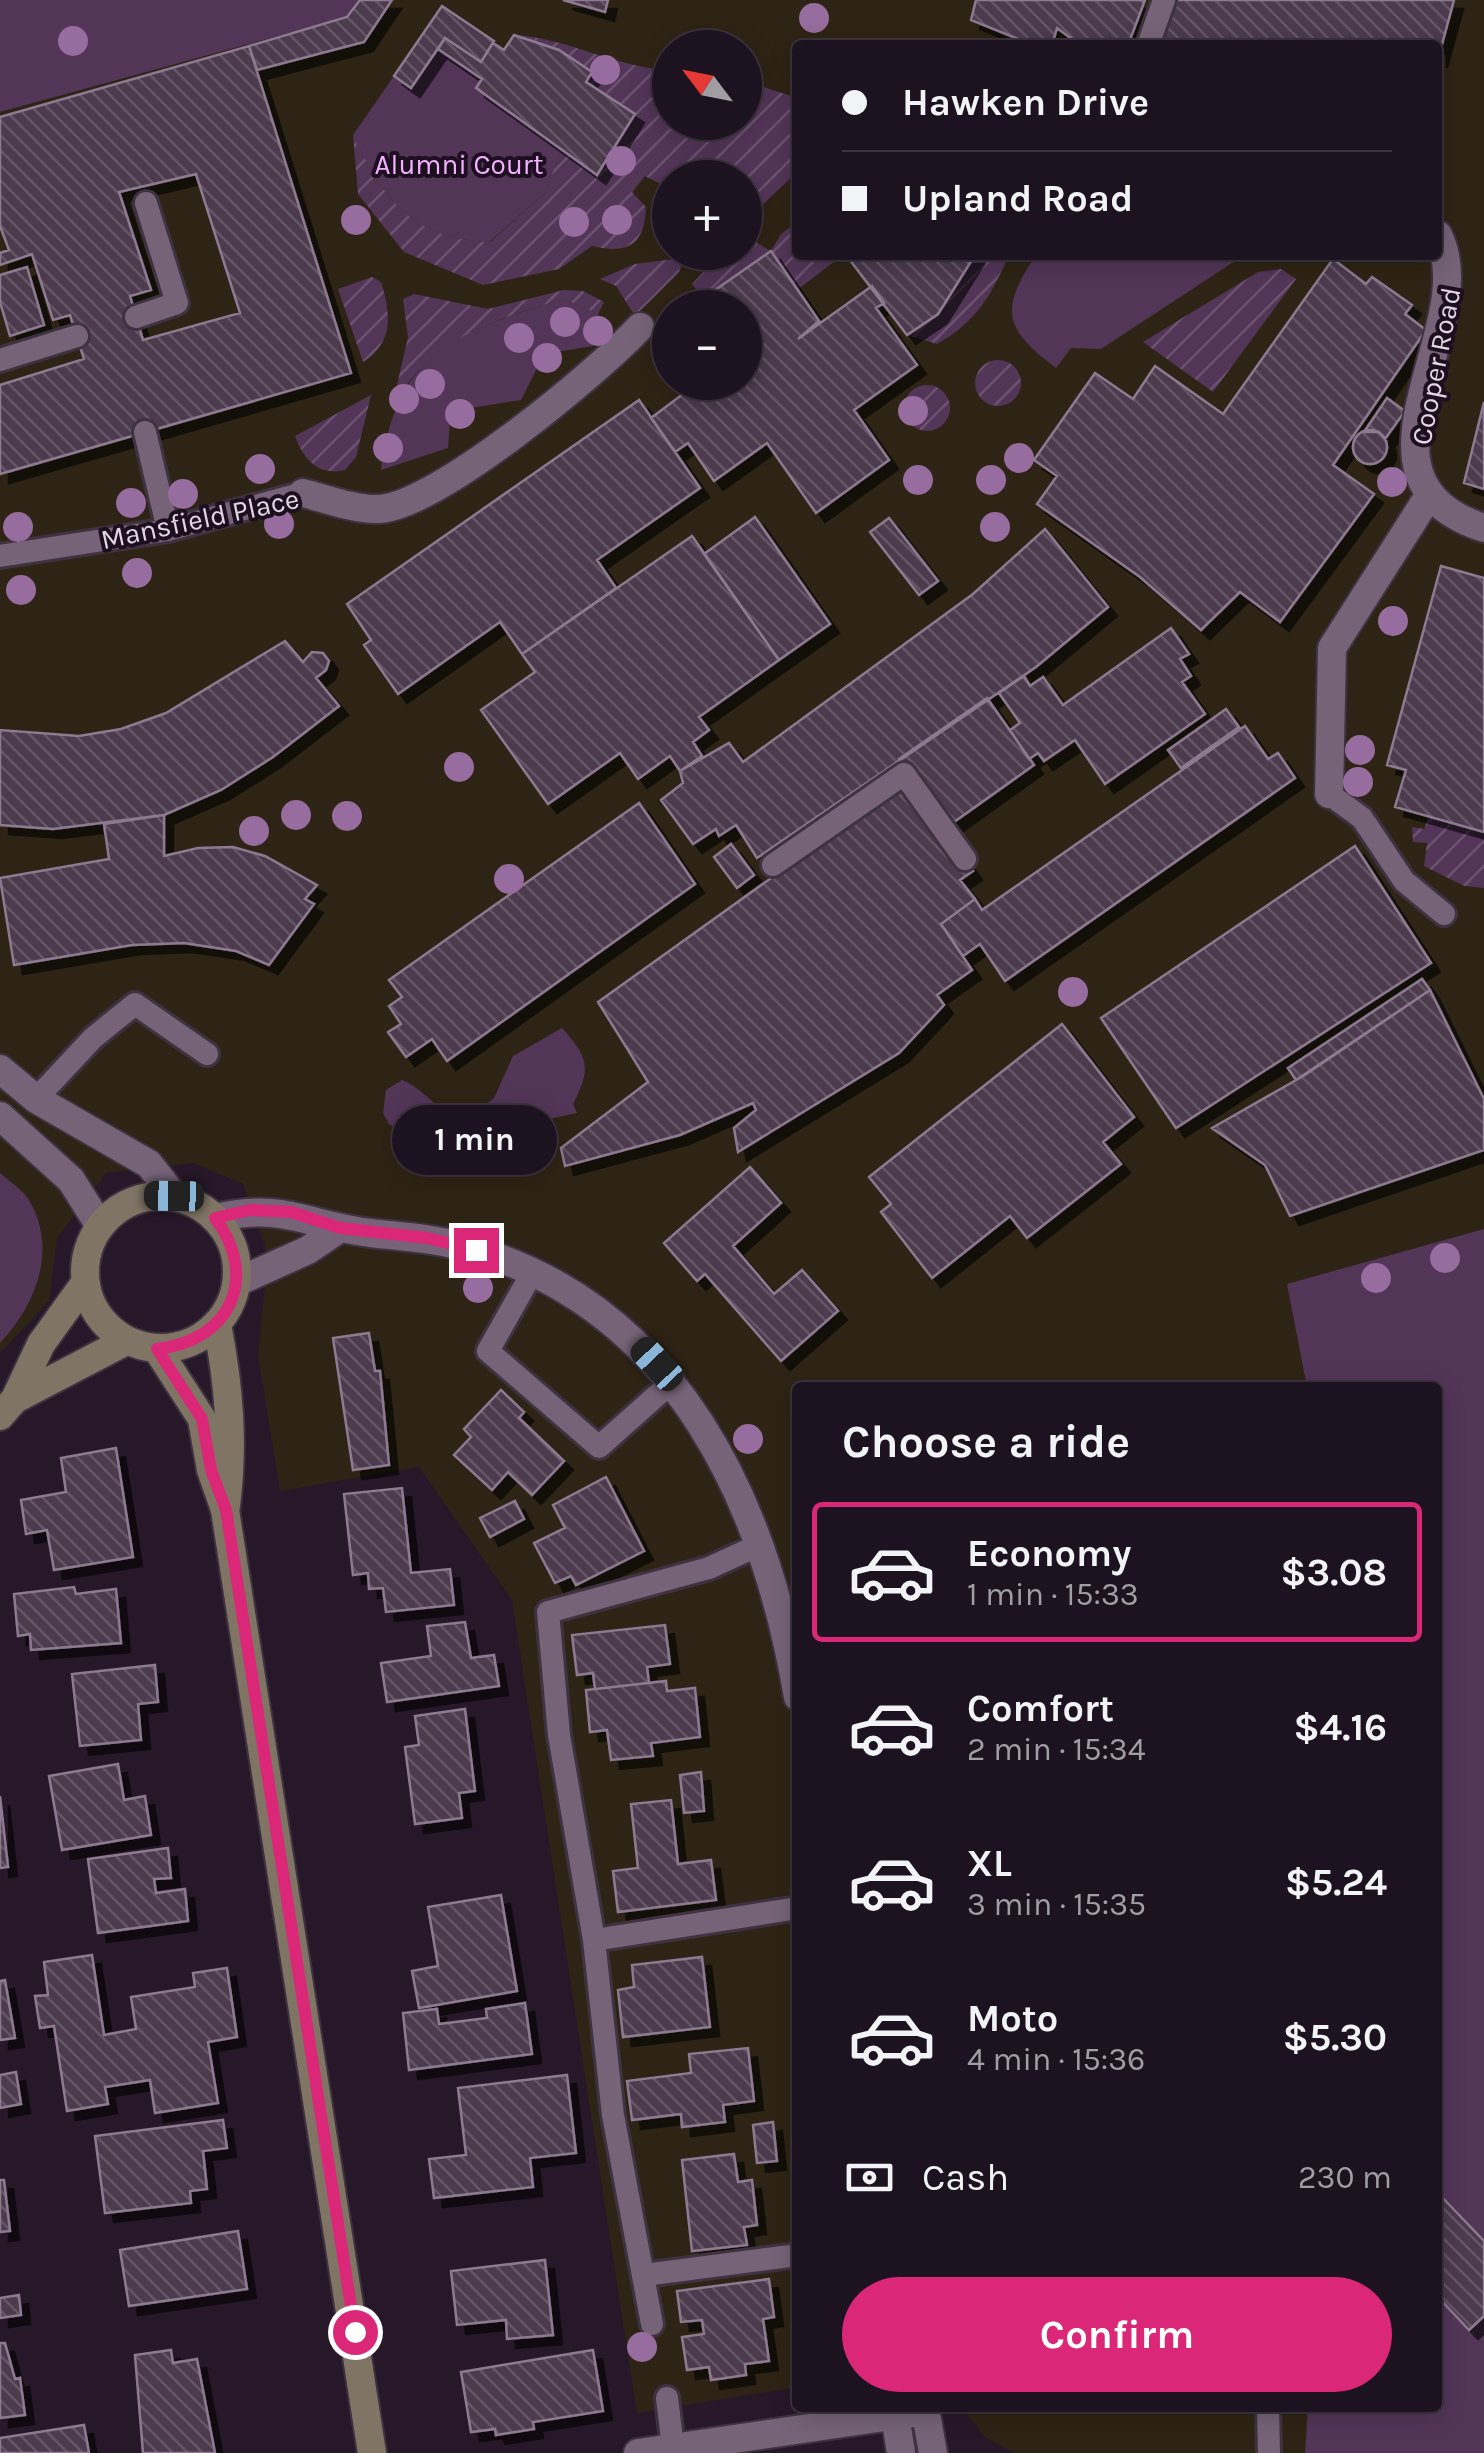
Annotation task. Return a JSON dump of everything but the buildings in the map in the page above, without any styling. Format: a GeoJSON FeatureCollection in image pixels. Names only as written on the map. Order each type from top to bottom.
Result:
{"type":"FeatureCollection","features":[{"type":"Feature","properties":{"kind":"main road"},"geometry":{"type":"LineString","coordinates":[[218,1324],[179,1346],[157,1349],[126,1341],[107,1327],[92,1307],[85,1283],[90,1244],[100,1226],[132,1201],[174,1196],[215,1218],[229,1237],[237,1282],[218,1324],[228,1379],[232,1454],[226,1510]]}},
{"type":"Feature","properties":{"kind":"main road"},"geometry":{"type":"LineString","coordinates":[[7,1408],[42,1344],[85,1283]]}},
{"type":"Feature","properties":{"kind":"main road"},"geometry":{"type":"LineString","coordinates":[[7,1408],[126,1341]]}},
{"type":"Feature","properties":{"kind":"main road"},"geometry":{"type":"LineString","coordinates":[[157,1349],[202,1419],[211,1470],[226,1510],[372,2453]]}},
{"type":"Feature","properties":{"kind":"street","name":"Cooper Road"},"geometry":{"type":"LineString","coordinates":[[1430,494],[1417,455],[1456,280],[1449,251],[1442,241]]}},
{"type":"Feature","properties":{"kind":"street","name":"Mansfield Place"},"geometry":{"type":"LineString","coordinates":[[302,492],[378,510],[425,494],[571,394],[640,328]]}},
{"type":"Feature","properties":{"kind":"street"},"geometry":{"type":"LineString","coordinates":[[1329,794],[1332,648],[1430,494],[1447,512],[1484,528]]}},
{"type":"Feature","properties":{"kind":"street"},"geometry":{"type":"LineString","coordinates":[[0,1070],[36,1099],[149,1164],[174,1196]]}},
{"type":"Feature","properties":{"kind":"street"},"geometry":{"type":"LineString","coordinates":[[0,1116],[71,1180],[100,1226]]}},
{"type":"Feature","properties":{"kind":"street"},"geometry":{"type":"LineString","coordinates":[[215,1218],[250,1210],[291,1212],[340,1228],[427,1238],[476,1250],[569,1290],[614,1325],[673,1382],[722,1457],[759,1545],[792,1665]]}},
{"type":"Feature","properties":{"kind":"street"},"geometry":{"type":"LineString","coordinates":[[237,1282],[308,1250],[340,1228]]}},
{"type":"Feature","properties":{"kind":"street"},"geometry":{"type":"LineString","coordinates":[[638,2453],[895,2412],[901,2453]]}},
{"type":"Feature","properties":{"kind":"street"},"geometry":{"type":"LineString","coordinates":[[926,2412],[933,2453]]}},
{"type":"Feature","properties":{"kind":"lane"},"geometry":{"type":"LineString","coordinates":[[1150,40],[1164,0]]}},
{"type":"Feature","properties":{"kind":"lane"},"geometry":{"type":"LineString","coordinates":[[136,317],[176,303],[146,203]]}},
{"type":"Feature","properties":{"kind":"lane"},"geometry":{"type":"LineString","coordinates":[[0,360],[77,336]]}},
{"type":"Feature","properties":{"kind":"lane"},"geometry":{"type":"LineString","coordinates":[[145,432],[168,530]]}},
{"type":"Feature","properties":{"kind":"lane","name":"Mansfield Place"},"geometry":{"type":"LineString","coordinates":[[0,556],[168,530],[302,492]]}},
{"type":"Feature","properties":{"kind":"lane"},"geometry":{"type":"LineString","coordinates":[[774,865],[904,774],[965,859]]}},
{"type":"Feature","properties":{"kind":"lane"},"geometry":{"type":"LineString","coordinates":[[1329,794],[1362,818],[1404,882],[1444,914]]}},
{"type":"Feature","properties":{"kind":"lane"},"geometry":{"type":"LineString","coordinates":[[36,1099],[93,1038],[135,1004],[207,1054]]}},
{"type":"Feature","properties":{"kind":"lane"},"geometry":{"type":"LineString","coordinates":[[532,1274],[488,1351],[599,1447],[673,1382]]}},
{"type":"Feature","properties":{"kind":"lane"},"geometry":{"type":"LineString","coordinates":[[652,2324],[613,2115],[594,1940],[559,1735],[548,1612],[710,1568],[759,1545]]}},
{"type":"Feature","properties":{"kind":"lane"},"geometry":{"type":"LineString","coordinates":[[594,1940],[792,1909]]}},
{"type":"Feature","properties":{"kind":"lane"},"geometry":{"type":"LineString","coordinates":[[644,2274],[792,2256]]}},
{"type":"Feature","properties":{"kind":"lane"},"geometry":{"type":"LineString","coordinates":[[667,2398],[673,2447]]}},
{"type":"Feature","properties":{"kind":"lane"},"geometry":{"type":"LineString","coordinates":[[1268,2412],[1268,2453]]}},
{"type":"Feature","properties":{"kind":"shaded area"},"geometry":{"type":"Polygon","coordinates":[[[0,0],[1484,0],[1484,2453],[1014,2453],[985,2437],[965,2412],[1442,2412],[1442,1382],[792,1382],[792,2388],[637,2413],[512,1600],[419,1467],[280,1491],[258,1355],[268,1255],[243,1184],[193,1163],[106,1173],[57,1238],[49,1301],[0,1353],[0,0]]]}},
{"type":"Feature","properties":{"kind":"green space"},"geometry":{"type":"Polygon","coordinates":[[[0,0],[360,0],[347,17],[0,112],[0,0]]]}},
{"type":"Feature","properties":{"kind":"green space"},"geometry":{"type":"Polygon","coordinates":[[[514,35],[554,41],[652,68],[652,140],[762,140],[762,87],[792,96],[792,177],[762,205],[762,160],[652,160],[652,180],[645,176],[632,192],[646,207],[642,230],[632,244],[616,249],[592,246],[559,269],[483,285],[404,252],[358,194],[353,135],[377,179],[404,212],[440,233],[490,242],[545,193],[561,150],[598,174],[634,114],[586,82],[591,72],[559,50],[514,35]]]}},
{"type":"Feature","properties":{"kind":"green space","name":"Alumni Court"},"geometry":{"type":"Polygon","coordinates":[[[438,49],[482,79],[477,88],[561,150],[545,193],[489,242],[439,233],[404,212],[377,179],[353,135],[394,76],[412,87],[438,49]]]}},
{"type":"Feature","properties":{"kind":"green space"},"geometry":{"type":"Polygon","coordinates":[[[792,226],[792,260],[836,260],[797,290],[770,252],[762,258],[762,246],[771,251],[781,234],[792,226]]]}},
{"type":"Feature","properties":{"kind":"green space"},"geometry":{"type":"Polygon","coordinates":[[[972,260],[1007,260],[989,295],[951,336],[937,344],[907,335],[938,313],[972,260]]]}},
{"type":"Feature","properties":{"kind":"green space"},"geometry":{"type":"Polygon","coordinates":[[[1033,260],[1240,260],[1101,349],[1071,348],[1056,368],[1017,330],[1012,305],[1033,260]]]}},
{"type":"Feature","properties":{"kind":"green space"},"geometry":{"type":"Polygon","coordinates":[[[652,262],[652,270],[680,270],[661,290],[652,290],[652,299],[635,316],[616,286],[600,279],[635,264],[652,262]]]}},
{"type":"Feature","properties":{"kind":"green space"},"geometry":{"type":"Polygon","coordinates":[[[1281,269],[1296,279],[1213,392],[1143,342],[1258,272],[1281,269]]]}},
{"type":"Feature","properties":{"kind":"green space"},"geometry":{"type":"Polygon","coordinates":[[[705,270],[744,270],[715,290],[697,290],[692,284],[705,270]]]}},
{"type":"Feature","properties":{"kind":"green space"},"geometry":{"type":"Polygon","coordinates":[[[372,277],[381,282],[387,326],[380,346],[363,362],[338,289],[372,277]]]}},
{"type":"Feature","properties":{"kind":"green space"},"geometry":{"type":"Polygon","coordinates":[[[564,290],[583,291],[604,302],[598,314],[563,299],[496,321],[436,354],[404,389],[397,385],[408,337],[403,299],[414,294],[488,309],[564,290]]]}},
{"type":"Feature","properties":{"kind":"green space"},"geometry":{"type":"Polygon","coordinates":[[[563,299],[598,314],[611,332],[593,346],[544,354],[521,400],[457,410],[450,421],[448,448],[381,470],[389,429],[401,397],[418,371],[463,336],[563,299]]]}},
{"type":"Feature","properties":{"kind":"green space"},"geometry":{"type":"Polygon","coordinates":[[[998,360],[1014,367],[1021,383],[1014,399],[998,406],[982,399],[975,383],[982,367],[998,360]]]}},
{"type":"Feature","properties":{"kind":"green space"},"geometry":{"type":"Polygon","coordinates":[[[927,385],[943,392],[950,408],[943,424],[927,431],[911,424],[904,408],[911,392],[927,385]]]}},
{"type":"Feature","properties":{"kind":"green space"},"geometry":{"type":"Polygon","coordinates":[[[371,395],[356,457],[345,470],[327,471],[313,464],[295,436],[371,395]]]}},
{"type":"Feature","properties":{"kind":"green space"},"geometry":{"type":"Polygon","coordinates":[[[1429,816],[1484,832],[1484,888],[1464,886],[1424,866],[1427,843],[1413,842],[1412,827],[1424,829],[1429,816]]]}},
{"type":"Feature","properties":{"kind":"green space"},"geometry":{"type":"Polygon","coordinates":[[[562,1028],[584,1063],[583,1081],[573,1104],[577,1113],[516,1126],[460,1154],[449,1155],[419,1144],[389,1124],[383,1113],[386,1090],[402,1080],[450,1112],[473,1115],[494,1098],[513,1056],[562,1028]]]}},
{"type":"Feature","properties":{"kind":"green space"},"geometry":{"type":"Polygon","coordinates":[[[0,1173],[29,1200],[38,1219],[42,1257],[33,1294],[0,1343],[0,1173]]]}},
{"type":"Feature","properties":{"kind":"green space"},"geometry":{"type":"Polygon","coordinates":[[[1484,1229],[1484,2453],[1305,2453],[1308,2412],[1442,2412],[1442,1382],[1306,1382],[1287,1284],[1484,1229]]]}},
{"type":"Feature","properties":{"kind":"route"},"geometry":{"type":"LineString","coordinates":[[355,2332],[226,1510],[211,1470],[202,1419],[157,1349],[200,1338],[218,1324],[230,1304],[237,1282],[236,1259],[229,1237],[215,1218],[250,1210],[291,1212],[340,1228],[427,1238],[476,1250]]}}]}
